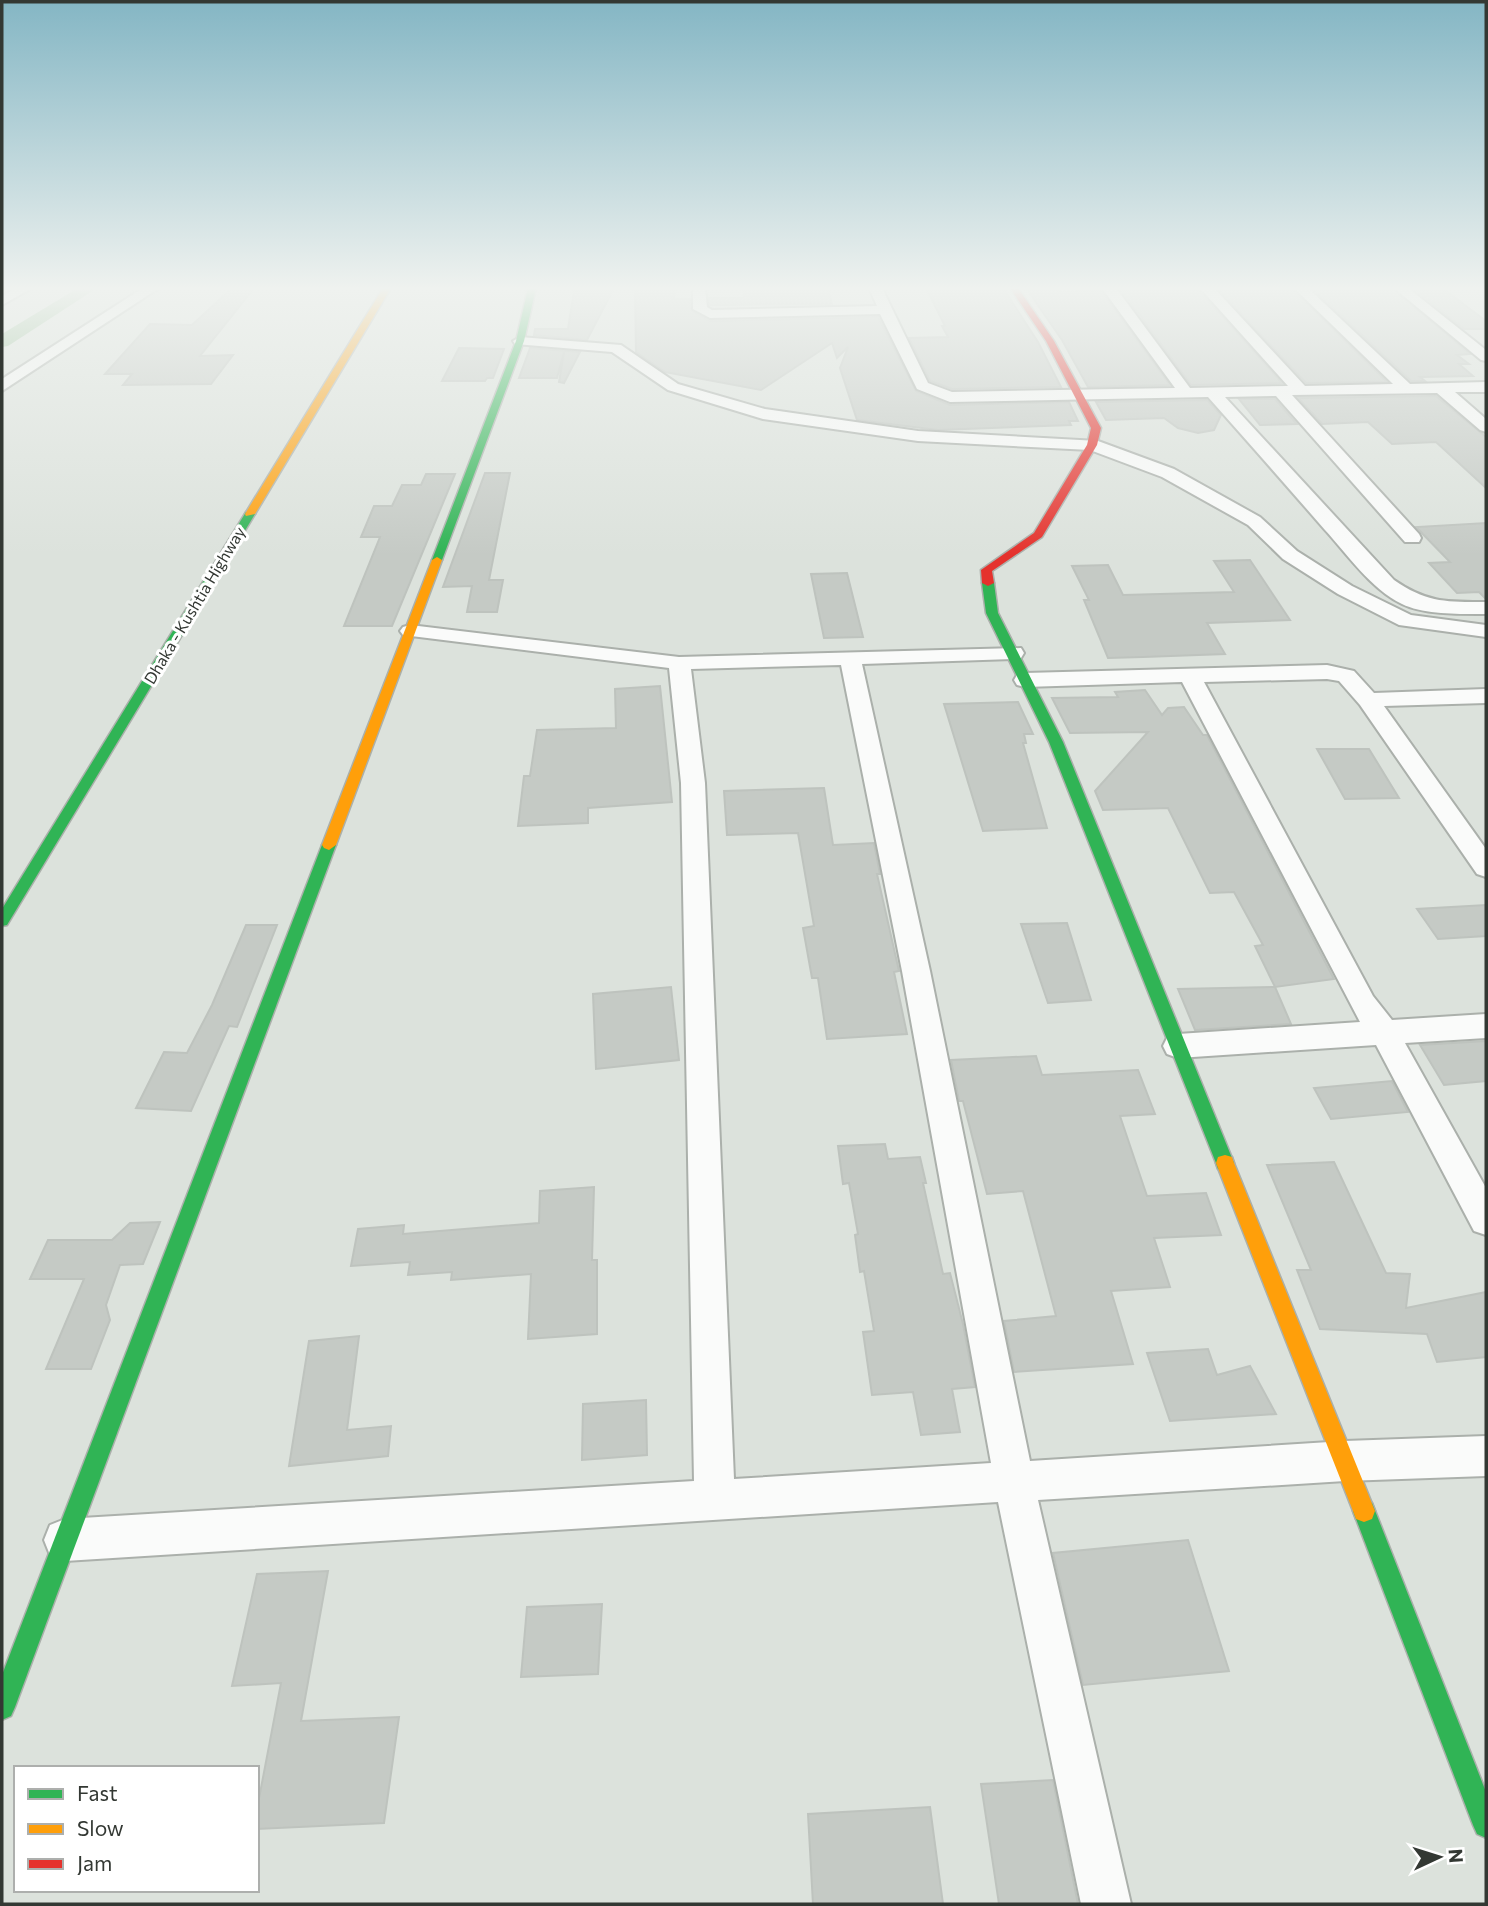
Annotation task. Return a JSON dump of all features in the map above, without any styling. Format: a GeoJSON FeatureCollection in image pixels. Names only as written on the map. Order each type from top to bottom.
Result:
{"type":"FeatureCollection","features":[{"type":"Feature","properties":{"kind":"street","name":"Dhaka - Kushtia Highway"},"geometry":{"type":"LineString","coordinates":[[2,921],[333,377]]}},
{"type":"Feature","properties":{"kind":"street"},"geometry":{"type":"LineString","coordinates":[[2,1707],[506,377]]}},
{"type":"Feature","properties":{"kind":"street"},"geometry":{"type":"LineString","coordinates":[[658,377],[673,387],[763,414],[918,436],[1092,445],[1179,479],[1254,521],[1290,555],[1345,590],[1406,621],[1486,631]]}},
{"type":"Feature","properties":{"kind":"street"},"geometry":{"type":"LineString","coordinates":[[918,377],[922,386],[928,390],[965,398],[1486,387]]}},
{"type":"Feature","properties":{"kind":"street"},"geometry":{"type":"LineString","coordinates":[[1070,377],[1096,428],[1092,445],[1038,535],[986,570],[992,613],[1056,742],[1345,1461],[1486,1825]]}},
{"type":"Feature","properties":{"kind":"street"},"geometry":{"type":"LineString","coordinates":[[1174,377],[1187,394]]}},
{"type":"Feature","properties":{"kind":"street"},"geometry":{"type":"LineString","coordinates":[[1288,377],[1301,391]]}},
{"type":"Feature","properties":{"kind":"street"},"geometry":{"type":"LineString","coordinates":[[1394,377],[1407,389]]}},
{"type":"Feature","properties":{"kind":"street"},"geometry":{"type":"LineString","coordinates":[[1441,388],[1486,428]]}},
{"type":"Feature","properties":{"kind":"street"},"geometry":{"type":"LineString","coordinates":[[1281,392],[1412,538]]}},
{"type":"Feature","properties":{"kind":"street"},"geometry":{"type":"LineString","coordinates":[[1213,393],[1355,552],[1387,584],[1409,600],[1449,608],[1486,608]]}},
{"type":"Feature","properties":{"kind":"street"},"geometry":{"type":"LineString","coordinates":[[410,631],[679,663],[1013,653]]}},
{"type":"Feature","properties":{"kind":"street"},"geometry":{"type":"LineString","coordinates":[[850,658],[916,971],[1014,1482],[1106,1904]]}},
{"type":"Feature","properties":{"kind":"street"},"geometry":{"type":"LineString","coordinates":[[679,663],[693,783],[715,1501]]}},
{"type":"Feature","properties":{"kind":"street"},"geometry":{"type":"LineString","coordinates":[[1025,680],[1328,672],[1346,676],[1368,700],[1486,868]]}},
{"type":"Feature","properties":{"kind":"street"},"geometry":{"type":"LineString","coordinates":[[1190,676],[1363,1004],[1384,1032],[1486,1220]]}},
{"type":"Feature","properties":{"kind":"street"},"geometry":{"type":"LineString","coordinates":[[1368,700],[1486,696]]}},
{"type":"Feature","properties":{"kind":"street"},"geometry":{"type":"LineString","coordinates":[[1178,1046],[1486,1026]]}},
{"type":"Feature","properties":{"kind":"street"},"geometry":{"type":"LineString","coordinates":[[65,1540],[1345,1461],[1486,1456]]}},
{"type":"Feature","properties":{"kind":"building"},"geometry":{"type":"Polygon","coordinates":[[[130,377],[216,377],[211,384],[123,385],[130,377]]]}},
{"type":"Feature","properties":{"kind":"building"},"geometry":{"type":"Polygon","coordinates":[[[444,377],[493,377],[485,381],[442,381],[444,377]]]}},
{"type":"Feature","properties":{"kind":"building"},"geometry":{"type":"Polygon","coordinates":[[[519,377],[557,377],[557,378],[519,377]]]}},
{"type":"Feature","properties":{"kind":"building"},"geometry":{"type":"Polygon","coordinates":[[[560,377],[567,377],[564,383],[559,382],[560,377]]]}},
{"type":"Feature","properties":{"kind":"building"},"geometry":{"type":"Polygon","coordinates":[[[691,377],[781,377],[761,390],[691,377]]]}},
{"type":"Feature","properties":{"kind":"building"},"geometry":{"type":"Polygon","coordinates":[[[843,377],[909,377],[916,391],[950,405],[1069,402],[1078,421],[1069,421],[1071,425],[938,430],[857,420],[843,377]]]}},
{"type":"Feature","properties":{"kind":"building"},"geometry":{"type":"Polygon","coordinates":[[[928,377],[1056,377],[1061,387],[952,389],[930,381],[928,377]]]}},
{"type":"Feature","properties":{"kind":"building"},"geometry":{"type":"Polygon","coordinates":[[[1082,377],[1164,377],[1170,385],[1088,387],[1082,377]]]}},
{"type":"Feature","properties":{"kind":"building"},"geometry":{"type":"Polygon","coordinates":[[[1185,377],[1277,377],[1282,383],[1191,385],[1185,377]]]}},
{"type":"Feature","properties":{"kind":"building"},"geometry":{"type":"Polygon","coordinates":[[[1300,377],[1382,377],[1387,382],[1306,383],[1300,377]]]}},
{"type":"Feature","properties":{"kind":"building"},"geometry":{"type":"Polygon","coordinates":[[[1407,377],[1423,377],[1420,377],[1425,381],[1411,381],[1407,377]]]}},
{"type":"Feature","properties":{"kind":"building"},"geometry":{"type":"Polygon","coordinates":[[[1436,396],[1486,437],[1486,488],[1436,442],[1392,444],[1368,422],[1322,424],[1298,398],[1436,396]]]}},
{"type":"Feature","properties":{"kind":"building"},"geometry":{"type":"Polygon","coordinates":[[[1239,399],[1275,399],[1297,424],[1260,425],[1239,399]]]}},
{"type":"Feature","properties":{"kind":"building"},"geometry":{"type":"Polygon","coordinates":[[[1207,400],[1221,415],[1214,430],[1198,433],[1178,428],[1164,418],[1106,420],[1096,402],[1207,400]]]}},
{"type":"Feature","properties":{"kind":"building"},"geometry":{"type":"Polygon","coordinates":[[[485,473],[510,473],[489,580],[503,580],[497,612],[467,612],[472,586],[443,587],[485,473]]]}},
{"type":"Feature","properties":{"kind":"building"},"geometry":{"type":"Polygon","coordinates":[[[426,474],[455,474],[392,626],[344,626],[380,537],[361,537],[374,506],[392,506],[402,485],[421,485],[426,474]]]}},
{"type":"Feature","properties":{"kind":"building"},"geometry":{"type":"Polygon","coordinates":[[[1486,523],[1486,599],[1479,592],[1457,593],[1429,563],[1450,562],[1416,527],[1486,523]]]}},
{"type":"Feature","properties":{"kind":"building"},"geometry":{"type":"Polygon","coordinates":[[[1250,560],[1290,620],[1207,623],[1225,654],[1143,657],[1108,658],[1084,600],[1089,600],[1072,566],[1108,565],[1123,595],[1234,592],[1214,561],[1250,560]]]}},
{"type":"Feature","properties":{"kind":"building"},"geometry":{"type":"Polygon","coordinates":[[[847,573],[863,637],[824,638],[811,574],[847,573]]]}},
{"type":"Feature","properties":{"kind":"building"},"geometry":{"type":"Polygon","coordinates":[[[660,686],[672,802],[588,808],[588,823],[518,826],[524,776],[530,776],[537,730],[616,728],[615,689],[660,686]]]}},
{"type":"Feature","properties":{"kind":"building"},"geometry":{"type":"Polygon","coordinates":[[[1145,690],[1162,715],[1168,708],[1184,707],[1203,735],[1207,735],[1334,979],[1275,987],[1255,946],[1263,945],[1234,892],[1210,893],[1168,808],[1103,810],[1095,791],[1148,732],[1070,733],[1052,698],[1118,697],[1115,692],[1145,690]]]}},
{"type":"Feature","properties":{"kind":"building"},"geometry":{"type":"Polygon","coordinates":[[[1018,702],[1033,734],[1024,734],[1026,743],[1023,743],[1047,828],[983,831],[944,704],[1018,702]]]}},
{"type":"Feature","properties":{"kind":"building"},"geometry":{"type":"Polygon","coordinates":[[[1317,749],[1369,749],[1399,798],[1345,799],[1317,749]]]}},
{"type":"Feature","properties":{"kind":"building"},"geometry":{"type":"Polygon","coordinates":[[[824,788],[833,845],[874,843],[880,874],[877,874],[899,971],[894,972],[907,1034],[827,1039],[818,978],[812,978],[803,928],[814,926],[798,833],[727,835],[724,791],[824,788]]]}},
{"type":"Feature","properties":{"kind":"building"},"geometry":{"type":"Polygon","coordinates":[[[1486,905],[1486,936],[1438,939],[1417,909],[1486,905]]]}},
{"type":"Feature","properties":{"kind":"building"},"geometry":{"type":"Polygon","coordinates":[[[1067,923],[1091,1000],[1048,1003],[1021,924],[1067,923]]]}},
{"type":"Feature","properties":{"kind":"building"},"geometry":{"type":"Polygon","coordinates":[[[246,925],[277,925],[237,1027],[229,1026],[191,1111],[136,1108],[164,1052],[187,1053],[212,1005],[246,925]]]}},
{"type":"Feature","properties":{"kind":"building"},"geometry":{"type":"Polygon","coordinates":[[[671,987],[679,1060],[596,1069],[593,994],[671,987]]]}},
{"type":"Feature","properties":{"kind":"building"},"geometry":{"type":"Polygon","coordinates":[[[1275,987],[1291,1024],[1195,1030],[1178,989],[1275,987]]]}},
{"type":"Feature","properties":{"kind":"building"},"geometry":{"type":"Polygon","coordinates":[[[1486,1041],[1486,1081],[1444,1085],[1420,1045],[1486,1041]]]}},
{"type":"Feature","properties":{"kind":"building"},"geometry":{"type":"Polygon","coordinates":[[[1036,1056],[1042,1075],[1138,1070],[1155,1114],[1120,1116],[1147,1196],[1206,1193],[1221,1235],[1154,1238],[1170,1287],[1111,1291],[1133,1364],[1014,1372],[1004,1321],[1056,1316],[1023,1191],[987,1194],[963,1101],[959,1101],[951,1060],[1036,1056]]]}},
{"type":"Feature","properties":{"kind":"building"},"geometry":{"type":"Polygon","coordinates":[[[1392,1081],[1408,1112],[1331,1119],[1314,1088],[1392,1081]]]}},
{"type":"Feature","properties":{"kind":"building"},"geometry":{"type":"Polygon","coordinates":[[[885,1144],[888,1159],[920,1157],[943,1274],[950,1273],[975,1387],[952,1389],[960,1432],[921,1435],[913,1392],[872,1395],[863,1332],[874,1331],[864,1271],[860,1272],[855,1235],[858,1234],[849,1183],[843,1184],[838,1146],[885,1144]]]}},
{"type":"Feature","properties":{"kind":"building"},"geometry":{"type":"Polygon","coordinates":[[[1334,1162],[1386,1273],[1410,1274],[1406,1308],[1486,1292],[1486,1357],[1437,1362],[1427,1334],[1320,1329],[1297,1270],[1311,1270],[1267,1165],[1334,1162]]]}},
{"type":"Feature","properties":{"kind":"building"},"geometry":{"type":"Polygon","coordinates":[[[594,1187],[592,1260],[597,1260],[597,1334],[528,1339],[531,1274],[451,1280],[452,1272],[408,1275],[410,1262],[351,1266],[358,1229],[404,1225],[403,1234],[539,1223],[540,1191],[594,1187]]]}},
{"type":"Feature","properties":{"kind":"building"},"geometry":{"type":"Polygon","coordinates":[[[160,1222],[143,1264],[120,1265],[106,1305],[110,1320],[91,1369],[46,1369],[84,1279],[30,1279],[48,1240],[112,1240],[130,1223],[160,1222]]]}},
{"type":"Feature","properties":{"kind":"building"},"geometry":{"type":"Polygon","coordinates":[[[359,1336],[347,1430],[391,1426],[388,1456],[289,1466],[309,1341],[359,1336]]]}},
{"type":"Feature","properties":{"kind":"building"},"geometry":{"type":"Polygon","coordinates":[[[1208,1349],[1217,1375],[1250,1366],[1276,1414],[1170,1421],[1147,1353],[1208,1349]]]}},
{"type":"Feature","properties":{"kind":"building"},"geometry":{"type":"Polygon","coordinates":[[[646,1400],[647,1455],[582,1460],[583,1404],[646,1400]]]}},
{"type":"Feature","properties":{"kind":"building"},"geometry":{"type":"Polygon","coordinates":[[[1188,1540],[1229,1671],[1083,1685],[1053,1553],[1188,1540]]]}},
{"type":"Feature","properties":{"kind":"building"},"geometry":{"type":"Polygon","coordinates":[[[328,1571],[301,1721],[399,1717],[384,1823],[259,1829],[259,1798],[281,1683],[232,1686],[257,1574],[328,1571]]]}},
{"type":"Feature","properties":{"kind":"building"},"geometry":{"type":"Polygon","coordinates":[[[602,1604],[598,1674],[521,1677],[527,1607],[602,1604]]]}},
{"type":"Feature","properties":{"kind":"building"},"geometry":{"type":"Polygon","coordinates":[[[1053,1780],[1078,1904],[999,1904],[981,1784],[1053,1780]]]}},
{"type":"Feature","properties":{"kind":"building"},"geometry":{"type":"Polygon","coordinates":[[[930,1807],[943,1904],[813,1904],[808,1814],[930,1807]]]}},
{"type":"Feature","properties":{"kind":"traffic: fast"},"geometry":{"type":"LineString","coordinates":[[437,560],[506,377]]}},
{"type":"Feature","properties":{"kind":"traffic: fast"},"geometry":{"type":"LineString","coordinates":[[2,921],[250,514]]}},
{"type":"Feature","properties":{"kind":"traffic: fast"},"geometry":{"type":"LineString","coordinates":[[988,583],[992,613],[1056,742],[1225,1163]]}},
{"type":"Feature","properties":{"kind":"traffic: fast"},"geometry":{"type":"LineString","coordinates":[[2,1707],[329,845]]}},
{"type":"Feature","properties":{"kind":"traffic: fast"},"geometry":{"type":"LineString","coordinates":[[1364,1511],[1486,1825]]}},
{"type":"Feature","properties":{"kind":"traffic: slow"},"geometry":{"type":"LineString","coordinates":[[250,514],[333,377]]}},
{"type":"Feature","properties":{"kind":"traffic: slow"},"geometry":{"type":"LineString","coordinates":[[329,845],[437,560]]}},
{"type":"Feature","properties":{"kind":"traffic: slow"},"geometry":{"type":"LineString","coordinates":[[1225,1163],[1364,1511]]}},
{"type":"Feature","properties":{"kind":"traffic: jam"},"geometry":{"type":"LineString","coordinates":[[988,583],[986,570],[1038,535],[1092,445],[1096,428],[1069,377]]}}]}
